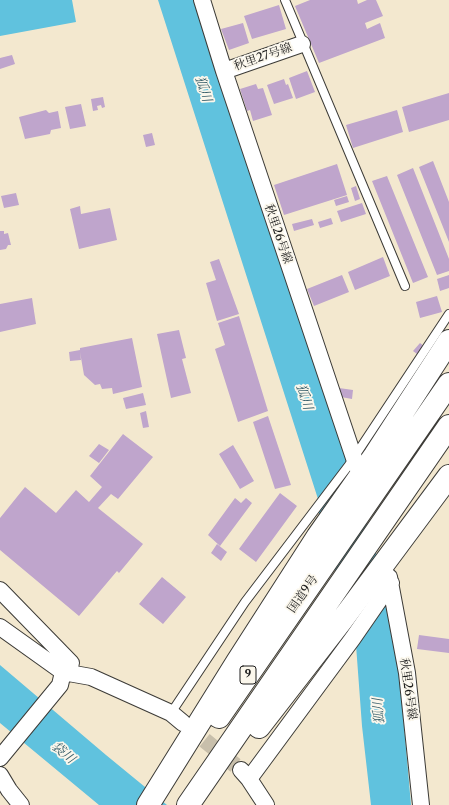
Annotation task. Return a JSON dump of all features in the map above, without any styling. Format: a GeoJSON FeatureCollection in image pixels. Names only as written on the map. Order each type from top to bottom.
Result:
{"type":"FeatureCollection","features":[{"type":"Feature","properties":{"kind":"highway"},"geometry":{"type":"LineString","coordinates":[[148,805],[167,784],[318,536],[354,467],[398,420],[449,341]]}},
{"type":"Feature","properties":{"kind":"highway","name":"国道9号"},"geometry":{"type":"LineString","coordinates":[[158,805],[167,784],[364,508],[449,384]]}},
{"type":"Feature","properties":{"kind":"highway","name":"国道9号"},"geometry":{"type":"LineString","coordinates":[[194,804],[334,593],[449,426]]}},
{"type":"Feature","properties":{"kind":"highway"},"geometry":{"type":"LineString","coordinates":[[194,804],[280,699],[347,629],[386,578],[449,476]]}},
{"type":"Feature","properties":{"kind":"street","name":"秋里26号線"},"geometry":{"type":"LineString","coordinates":[[202,0],[354,467]]}},
{"type":"Feature","properties":{"kind":"street","name":"秋里27号線"},"geometry":{"type":"LineString","coordinates":[[224,71],[302,44]]}},
{"type":"Feature","properties":{"kind":"street","name":"秋里26号線"},"geometry":{"type":"LineString","coordinates":[[386,578],[407,673],[421,805]]}},
{"type":"Feature","properties":{"kind":"street"},"geometry":{"type":"LineString","coordinates":[[0,590],[70,663],[62,678],[0,758]]}},
{"type":"Feature","properties":{"kind":"street"},"geometry":{"type":"LineString","coordinates":[[0,627],[62,678],[91,677],[177,718]]}},
{"type":"Feature","properties":{"kind":"street"},"geometry":{"type":"LineString","coordinates":[[266,805],[245,774],[347,629]]}},
{"type":"Feature","properties":{"kind":"street"},"geometry":{"type":"LineString","coordinates":[[0,775],[9,790],[21,805]]}},
{"type":"Feature","properties":{"kind":"lane"},"geometry":{"type":"LineString","coordinates":[[285,0],[302,44],[405,286]]}},
{"type":"Feature","properties":{"kind":"lane"},"geometry":{"type":"LineString","coordinates":[[177,718],[246,602],[315,510],[354,467],[449,314]]}},
{"type":"Feature","properties":{"kind":"water"},"geometry":{"type":"Polygon","coordinates":[[[0,0],[72,0],[76,22],[0,36],[0,0]]]}},
{"type":"Feature","properties":{"kind":"water","name":"狐川"},"geometry":{"type":"Polygon","coordinates":[[[158,0],[195,0],[375,549],[388,598],[397,646],[411,805],[371,805],[362,726],[356,645],[318,510],[318,499],[158,0]]]}},
{"type":"Feature","properties":{"kind":"water","name":"袋川"},"geometry":{"type":"Polygon","coordinates":[[[0,665],[167,805],[99,805],[0,723],[0,665]]]}},
{"type":"Feature","properties":{"kind":"building"},"geometry":{"type":"Polygon","coordinates":[[[310,0],[357,0],[358,4],[367,0],[376,0],[383,16],[365,23],[367,29],[380,23],[385,38],[319,63],[295,6],[310,0]]]}},
{"type":"Feature","properties":{"kind":"building"},"geometry":{"type":"Polygon","coordinates":[[[279,5],[286,29],[252,39],[244,16],[279,5]]]}},
{"type":"Feature","properties":{"kind":"building"},"geometry":{"type":"Polygon","coordinates":[[[243,23],[249,43],[229,50],[221,29],[243,23]]]}},
{"type":"Feature","properties":{"kind":"building"},"geometry":{"type":"Polygon","coordinates":[[[12,55],[15,64],[0,69],[0,58],[12,55]]]}},
{"type":"Feature","properties":{"kind":"building"},"geometry":{"type":"Polygon","coordinates":[[[307,71],[315,92],[296,99],[289,78],[307,71]]]}},
{"type":"Feature","properties":{"kind":"building"},"geometry":{"type":"Polygon","coordinates":[[[284,79],[286,85],[288,84],[293,98],[274,104],[267,85],[284,79]]]}},
{"type":"Feature","properties":{"kind":"building"},"geometry":{"type":"Polygon","coordinates":[[[256,84],[258,89],[263,88],[272,115],[253,121],[250,110],[247,111],[240,89],[256,84]]]}},
{"type":"Feature","properties":{"kind":"building"},"geometry":{"type":"Polygon","coordinates":[[[449,93],[449,120],[409,132],[402,107],[449,93]]]}},
{"type":"Feature","properties":{"kind":"building"},"geometry":{"type":"Polygon","coordinates":[[[103,97],[105,107],[102,108],[101,105],[97,106],[98,110],[93,111],[91,99],[103,97]]]}},
{"type":"Feature","properties":{"kind":"building"},"geometry":{"type":"Polygon","coordinates":[[[81,104],[86,126],[70,129],[65,107],[81,104]]]}},
{"type":"Feature","properties":{"kind":"building"},"geometry":{"type":"Polygon","coordinates":[[[46,110],[49,113],[58,111],[61,128],[51,130],[50,134],[25,139],[19,117],[46,110]]]}},
{"type":"Feature","properties":{"kind":"building"},"geometry":{"type":"Polygon","coordinates":[[[397,110],[403,132],[353,148],[346,125],[397,110]]]}},
{"type":"Feature","properties":{"kind":"building"},"geometry":{"type":"Polygon","coordinates":[[[152,133],[155,145],[146,147],[143,135],[152,133]]]}},
{"type":"Feature","properties":{"kind":"building"},"geometry":{"type":"Polygon","coordinates":[[[433,161],[449,202],[449,242],[419,167],[433,161]]]}},
{"type":"Feature","properties":{"kind":"building"},"geometry":{"type":"Polygon","coordinates":[[[337,164],[347,195],[284,215],[274,185],[337,164]]]}},
{"type":"Feature","properties":{"kind":"building"},"geometry":{"type":"Polygon","coordinates":[[[413,168],[449,259],[449,271],[437,275],[397,175],[413,168]]]}},
{"type":"Feature","properties":{"kind":"building"},"geometry":{"type":"Polygon","coordinates":[[[387,176],[428,277],[413,283],[372,181],[387,176]]]}},
{"type":"Feature","properties":{"kind":"building"},"geometry":{"type":"Polygon","coordinates":[[[356,186],[360,199],[355,201],[351,188],[356,186]]]}},
{"type":"Feature","properties":{"kind":"building"},"geometry":{"type":"Polygon","coordinates":[[[16,193],[19,205],[4,208],[1,196],[16,193]]]}},
{"type":"Feature","properties":{"kind":"building"},"geometry":{"type":"Polygon","coordinates":[[[347,196],[349,202],[336,206],[334,200],[347,196]]]}},
{"type":"Feature","properties":{"kind":"building"},"geometry":{"type":"Polygon","coordinates":[[[362,203],[366,214],[341,222],[337,211],[362,203]]]}},
{"type":"Feature","properties":{"kind":"building"},"geometry":{"type":"Polygon","coordinates":[[[80,206],[81,214],[110,208],[117,240],[79,249],[70,209],[80,206]]]}},
{"type":"Feature","properties":{"kind":"building"},"geometry":{"type":"Polygon","coordinates":[[[331,218],[333,224],[320,228],[318,222],[331,218]]]}},
{"type":"Feature","properties":{"kind":"building"},"geometry":{"type":"Polygon","coordinates":[[[312,219],[314,225],[294,231],[292,224],[312,219]]]}},
{"type":"Feature","properties":{"kind":"building"},"geometry":{"type":"Polygon","coordinates":[[[0,231],[4,231],[4,234],[8,233],[11,245],[8,245],[6,249],[0,250],[0,231]]]}},
{"type":"Feature","properties":{"kind":"building"},"geometry":{"type":"Polygon","coordinates":[[[383,257],[390,276],[355,290],[348,272],[383,257]]]}},
{"type":"Feature","properties":{"kind":"building"},"geometry":{"type":"Polygon","coordinates":[[[219,259],[239,314],[217,321],[206,283],[216,280],[210,262],[219,259]]]}},
{"type":"Feature","properties":{"kind":"building"},"geometry":{"type":"Polygon","coordinates":[[[342,275],[349,292],[314,306],[307,289],[342,275]]]}},
{"type":"Feature","properties":{"kind":"building"},"geometry":{"type":"Polygon","coordinates":[[[449,275],[449,288],[440,291],[437,279],[449,275]]]}},
{"type":"Feature","properties":{"kind":"building"},"geometry":{"type":"Polygon","coordinates":[[[437,296],[442,312],[420,318],[416,302],[437,296]]]}},
{"type":"Feature","properties":{"kind":"building"},"geometry":{"type":"Polygon","coordinates":[[[32,298],[36,324],[0,332],[0,304],[32,298]]]}},
{"type":"Feature","properties":{"kind":"building"},"geometry":{"type":"Polygon","coordinates":[[[239,316],[268,411],[238,422],[215,349],[225,345],[218,323],[239,316]]]}},
{"type":"Feature","properties":{"kind":"building"},"geometry":{"type":"Polygon","coordinates":[[[179,330],[186,358],[182,359],[191,393],[171,398],[157,334],[179,330]]]}},
{"type":"Feature","properties":{"kind":"building"},"geometry":{"type":"Polygon","coordinates":[[[132,338],[142,387],[113,394],[112,388],[102,389],[100,384],[95,385],[84,375],[80,352],[81,360],[70,361],[69,352],[80,350],[80,348],[132,338]]]}},
{"type":"Feature","properties":{"kind":"building"},"geometry":{"type":"Polygon","coordinates":[[[420,343],[424,346],[417,354],[413,351],[420,343]]]}},
{"type":"Feature","properties":{"kind":"building"},"geometry":{"type":"Polygon","coordinates":[[[339,388],[353,390],[352,399],[341,397],[339,388]]]}},
{"type":"Feature","properties":{"kind":"building"},"geometry":{"type":"Polygon","coordinates":[[[143,393],[146,405],[126,409],[123,398],[143,393]]]}},
{"type":"Feature","properties":{"kind":"building"},"geometry":{"type":"Polygon","coordinates":[[[146,411],[149,427],[143,428],[140,413],[146,411]]]}},
{"type":"Feature","properties":{"kind":"building"},"geometry":{"type":"Polygon","coordinates":[[[268,416],[291,485],[275,489],[253,422],[268,416]]]}},
{"type":"Feature","properties":{"kind":"building"},"geometry":{"type":"Polygon","coordinates":[[[123,434],[153,457],[118,499],[111,494],[98,508],[143,544],[119,573],[117,571],[79,616],[0,550],[0,518],[25,487],[56,513],[76,490],[89,502],[102,487],[90,476],[123,434]]]}},
{"type":"Feature","properties":{"kind":"building"},"geometry":{"type":"Polygon","coordinates":[[[99,444],[109,450],[99,463],[89,456],[99,444]]]}},
{"type":"Feature","properties":{"kind":"building"},"geometry":{"type":"Polygon","coordinates":[[[233,445],[254,481],[240,489],[219,454],[233,445]]]}},
{"type":"Feature","properties":{"kind":"building"},"geometry":{"type":"Polygon","coordinates":[[[280,493],[297,506],[256,562],[239,549],[280,493]]]}},
{"type":"Feature","properties":{"kind":"building"},"geometry":{"type":"Polygon","coordinates":[[[235,498],[241,503],[246,498],[252,503],[220,546],[208,535],[235,498]]]}},
{"type":"Feature","properties":{"kind":"building"},"geometry":{"type":"Polygon","coordinates":[[[217,544],[227,552],[221,561],[211,553],[217,544]]]}},
{"type":"Feature","properties":{"kind":"building"},"geometry":{"type":"Polygon","coordinates":[[[162,577],[186,597],[163,624],[139,604],[162,577]]]}},
{"type":"Feature","properties":{"kind":"building"},"geometry":{"type":"Polygon","coordinates":[[[419,635],[449,639],[449,653],[417,649],[419,635]]]}},
{"type":"Feature","properties":{"kind":"tunnel"},"geometry":{"type":"LineString","coordinates":[[186,725],[241,770]]}}]}
